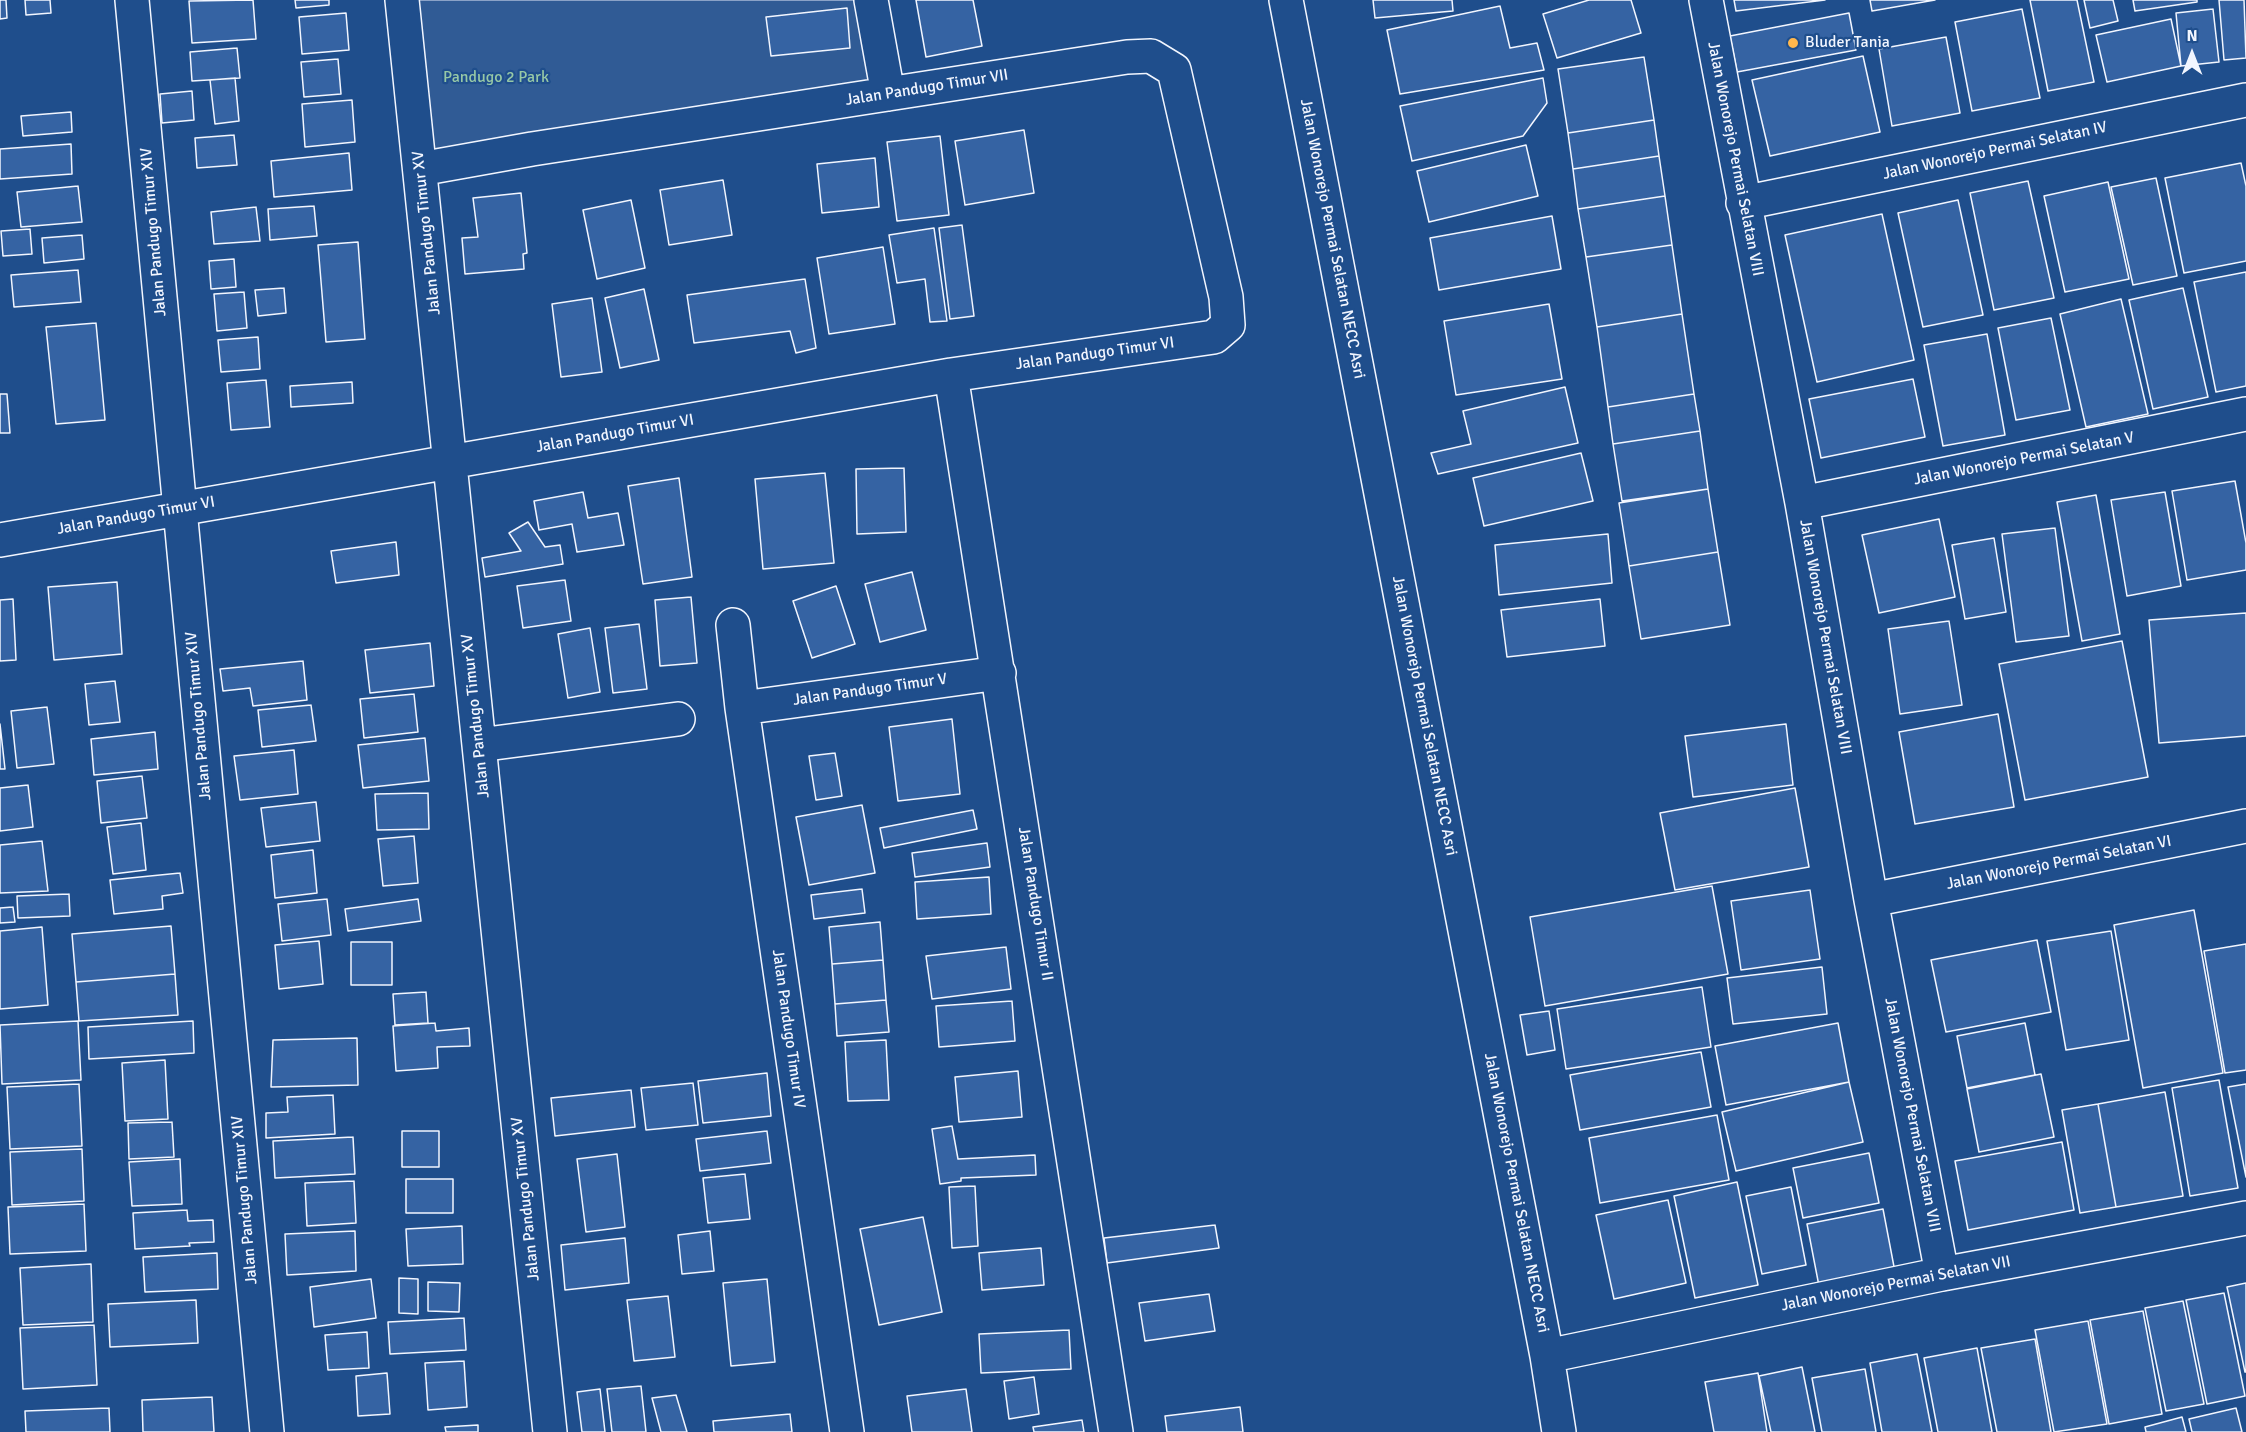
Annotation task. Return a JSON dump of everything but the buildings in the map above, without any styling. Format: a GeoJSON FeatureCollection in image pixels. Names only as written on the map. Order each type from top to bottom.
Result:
{"type":"FeatureCollection","features":[{"type":"Feature","properties":{"kind":"street","name":"Jalan Pandugo Timur XIV"},"geometry":{"type":"LineString","coordinates":[[132,0],[267,1432]]}},
{"type":"Feature","properties":{"kind":"street","name":"Jalan Pandugo Timur XV"},"geometry":{"type":"LineString","coordinates":[[402,0],[550,1432]]}},
{"type":"Feature","properties":{"kind":"street"},"geometry":{"type":"LineString","coordinates":[[871,0],[888,94]]}},
{"type":"Feature","properties":{"kind":"street","name":"Jalan Wonorejo Permai Selatan NECC Asri"},"geometry":{"type":"LineString","coordinates":[[1286,0],[1547,1356],[1559,1432]]}},
{"type":"Feature","properties":{"kind":"street","name":"Jalan Wonorejo Permai Selatan VIII"},"geometry":{"type":"LineString","coordinates":[[1706,0],[1802,503],[1871,900],[1942,1274]]}},
{"type":"Feature","properties":{"kind":"street","name":"Jalan Pandugo Timur VII"},"geometry":{"type":"LineString","coordinates":[[420,169],[532,149],[1127,57],[1151,56],[1174,70],[1226,297],[1228,325]]}},
{"type":"Feature","properties":{"kind":"street","name":"Jalan Wonorejo Permai Selatan IV"},"geometry":{"type":"LineString","coordinates":[[1743,202],[2246,100]]}},
{"type":"Feature","properties":{"kind":"street","name":"Jalan Pandugo Timur VI"},"geometry":{"type":"LineString","coordinates":[[0,540],[951,375],[1214,337],[1228,325]]}},
{"type":"Feature","properties":{"kind":"street","name":"Jalan Pandugo Timur II"},"geometry":{"type":"LineString","coordinates":[[951,375],[1116,1432]]}},
{"type":"Feature","properties":{"kind":"street","name":"Jalan Wonorejo Permai Selatan V"},"geometry":{"type":"LineString","coordinates":[[1802,503],[2246,414]]}},
{"type":"Feature","properties":{"kind":"street","name":"Jalan Pandugo Timur IV"},"geometry":{"type":"LineString","coordinates":[[733,625],[742,708],[846,1432]]}},
{"type":"Feature","properties":{"kind":"street","name":"Jalan Pandugo Timur V"},"geometry":{"type":"LineString","coordinates":[[742,708],[999,673]]}},
{"type":"Feature","properties":{"kind":"street"},"geometry":{"type":"LineString","coordinates":[[479,745],[678,719]]}},
{"type":"Feature","properties":{"kind":"street","name":"Jalan Wonorejo Permai Selatan VI"},"geometry":{"type":"LineString","coordinates":[[1871,900],[2246,826]]}},
{"type":"Feature","properties":{"kind":"street","name":"Jalan Wonorejo Permai Selatan VII"},"geometry":{"type":"LineString","coordinates":[[1547,1356],[1942,1274],[2246,1218]]}},
{"type":"Feature","properties":{"kind":"shaded area","name":"Pandugo 2 Park"},"geometry":{"type":"Polygon","coordinates":[[[402,0],[871,0],[888,94],[420,169],[402,0]]]}},
{"type":"Feature","properties":{"kind":"place","name":"Bluder Tania"},"geometry":{"type":"Point","coordinates":[1793,43]}}]}
